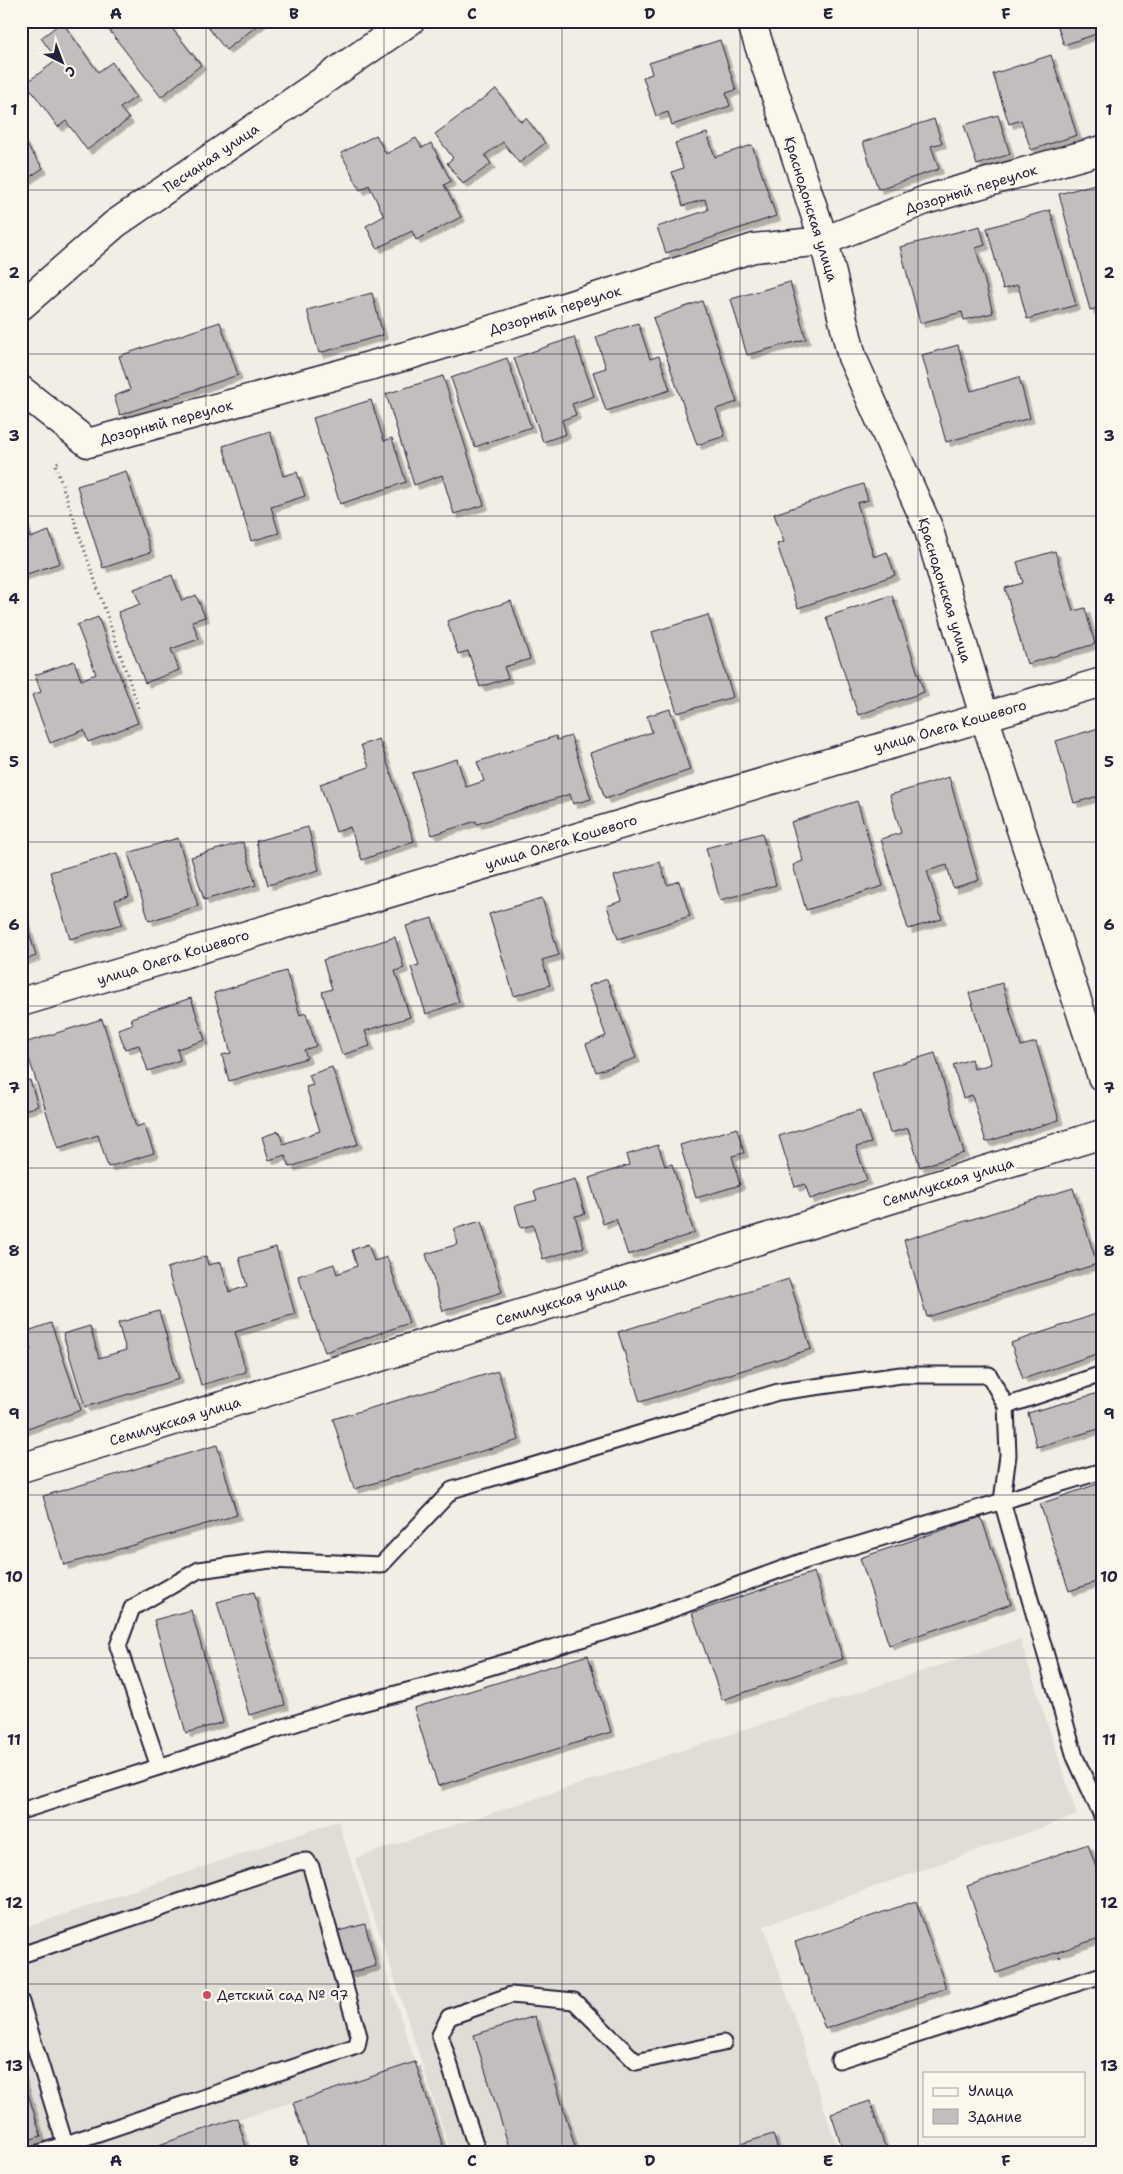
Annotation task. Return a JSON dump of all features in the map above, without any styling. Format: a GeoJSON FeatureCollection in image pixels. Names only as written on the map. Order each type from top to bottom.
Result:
{"type":"FeatureCollection","features":[{"type":"Feature","properties":{"kind":"street","name":"Песчаная улица"},"geometry":{"type":"LineString","coordinates":[[21,306],[115,224],[410,21]]}},
{"type":"Feature","properties":{"kind":"street","name":"Краснодонская улица"},"geometry":{"type":"LineString","coordinates":[[751,21],[824,241],[852,357],[928,528],[984,716],[1102,1077]]}},
{"type":"Feature","properties":{"kind":"street","name":"Дозорный переулок"},"geometry":{"type":"LineString","coordinates":[[21,390],[88,443],[413,354],[754,248],[824,241],[928,200],[1102,150]]}},
{"type":"Feature","properties":{"kind":"street","name":"улица Олега Кошевого"},"geometry":{"type":"LineString","coordinates":[[21,1002],[1102,682]]}},
{"type":"Feature","properties":{"kind":"street","name":"Семилукская улица"},"geometry":{"type":"LineString","coordinates":[[21,1468],[1102,1134]]}},
{"type":"Feature","properties":{"kind":"lane"},"geometry":{"type":"LineString","coordinates":[[1006,1406],[1102,1374]]}},
{"type":"Feature","properties":{"kind":"lane"},"geometry":{"type":"LineString","coordinates":[[159,1767],[118,1646],[132,1608],[199,1570],[270,1560],[381,1565],[452,1490],[778,1392],[901,1375],[988,1375],[1006,1406],[1008,1455],[1002,1501],[1075,1757],[1095,1785],[1102,1816]]}},
{"type":"Feature","properties":{"kind":"lane"},"geometry":{"type":"LineString","coordinates":[[21,1811],[343,1708],[434,1684],[638,1622],[804,1561],[1102,1471]]}},
{"type":"Feature","properties":{"kind":"lane"},"geometry":{"type":"LineString","coordinates":[[21,1955],[298,1862],[307,1861],[311,1868],[358,2028],[359,2042],[357,2046],[39,2153]]}},
{"type":"Feature","properties":{"kind":"lane"},"geometry":{"type":"LineString","coordinates":[[839,2060],[1102,1976]]}},
{"type":"Feature","properties":{"kind":"lane"},"geometry":{"type":"LineString","coordinates":[[478,2153],[440,2036],[449,2017],[511,1995],[574,2001],[636,2062],[723,2043]]}},
{"type":"Feature","properties":{"kind":"lane"},"geometry":{"type":"LineString","coordinates":[[21,2002],[65,2144]]}},
{"type":"Feature","properties":{"kind":"path"},"geometry":{"type":"LineString","coordinates":[[88,443],[55,464],[139,709]]}},
{"type":"Feature","properties":{"kind":"shaded area"},"geometry":{"type":"Polygon","coordinates":[[[1020,1639],[1077,1815],[764,1926],[839,2153],[451,2153],[355,1858],[1020,1639]]]}},
{"type":"Feature","properties":{"kind":"shaded area","name":"Детский сад № 97"},"geometry":{"type":"Polygon","coordinates":[[[338,1821],[415,2062],[136,2153],[21,2153],[21,1929],[338,1821]]]}},
{"type":"Feature","properties":{"kind":"building"},"geometry":{"type":"Polygon","coordinates":[[[102,21],[169,21],[167,22],[201,65],[161,97],[102,21]]]}},
{"type":"Feature","properties":{"kind":"building"},"geometry":{"type":"Polygon","coordinates":[[[203,21],[263,21],[226,50],[203,21]]]}},
{"type":"Feature","properties":{"kind":"building"},"geometry":{"type":"Polygon","coordinates":[[[1056,21],[1102,21],[1102,32],[1064,45],[1056,21]]]}},
{"type":"Feature","properties":{"kind":"building"},"geometry":{"type":"Polygon","coordinates":[[[62,22],[98,72],[112,62],[136,97],[120,108],[129,119],[87,150],[66,121],[58,127],[26,83],[57,60],[41,38],[62,22]]]}},
{"type":"Feature","properties":{"kind":"building"},"geometry":{"type":"Polygon","coordinates":[[[720,40],[736,90],[726,93],[730,106],[672,125],[668,112],[656,116],[643,77],[652,74],[649,63],[720,40]]]}},
{"type":"Feature","properties":{"kind":"building"},"geometry":{"type":"Polygon","coordinates":[[[1051,55],[1077,135],[1031,150],[1021,120],[1009,124],[993,74],[1051,55]]]}},
{"type":"Feature","properties":{"kind":"building"},"geometry":{"type":"Polygon","coordinates":[[[496,89],[521,122],[526,118],[545,143],[519,163],[503,142],[485,155],[491,164],[463,184],[447,163],[453,158],[435,134],[496,89]]]}},
{"type":"Feature","properties":{"kind":"building"},"geometry":{"type":"Polygon","coordinates":[[[998,115],[1010,154],[977,165],[964,125],[998,115]]]}},
{"type":"Feature","properties":{"kind":"building"},"geometry":{"type":"Polygon","coordinates":[[[934,119],[942,143],[931,146],[939,169],[878,189],[863,142],[934,119]]]}},
{"type":"Feature","properties":{"kind":"building"},"geometry":{"type":"Polygon","coordinates":[[[707,133],[715,157],[752,145],[776,216],[666,253],[657,227],[708,210],[705,199],[683,206],[672,172],[683,168],[675,143],[707,133]]]}},
{"type":"Feature","properties":{"kind":"building"},"geometry":{"type":"Polygon","coordinates":[[[376,135],[386,154],[416,138],[422,148],[431,143],[451,181],[444,185],[461,217],[416,240],[412,231],[377,248],[366,226],[384,216],[369,185],[360,190],[341,153],[376,135]]]}},
{"type":"Feature","properties":{"kind":"building"},"geometry":{"type":"Polygon","coordinates":[[[21,137],[43,168],[21,183],[21,137]]]}},
{"type":"Feature","properties":{"kind":"building"},"geometry":{"type":"Polygon","coordinates":[[[1102,182],[1102,307],[1090,310],[1059,194],[1102,182]]]}},
{"type":"Feature","properties":{"kind":"building"},"geometry":{"type":"Polygon","coordinates":[[[1050,210],[1076,305],[1027,319],[1018,285],[1003,289],[987,228],[1050,210]]]}},
{"type":"Feature","properties":{"kind":"building"},"geometry":{"type":"Polygon","coordinates":[[[980,226],[985,245],[976,248],[993,313],[964,320],[962,312],[920,323],[900,247],[980,226]]]}},
{"type":"Feature","properties":{"kind":"building"},"geometry":{"type":"Polygon","coordinates":[[[790,282],[806,339],[747,355],[731,299],[790,282]]]}},
{"type":"Feature","properties":{"kind":"building"},"geometry":{"type":"Polygon","coordinates":[[[372,293],[383,335],[319,353],[307,310],[372,293]]]}},
{"type":"Feature","properties":{"kind":"building"},"geometry":{"type":"Polygon","coordinates":[[[702,301],[737,402],[716,409],[725,436],[697,445],[653,318],[702,301]]]}},
{"type":"Feature","properties":{"kind":"building"},"geometry":{"type":"Polygon","coordinates":[[[220,322],[238,375],[120,415],[114,396],[130,390],[119,356],[220,322]]]}},
{"type":"Feature","properties":{"kind":"building"},"geometry":{"type":"Polygon","coordinates":[[[638,323],[650,359],[659,356],[670,390],[606,411],[593,372],[606,368],[596,337],[638,323]]]}},
{"type":"Feature","properties":{"kind":"building"},"geometry":{"type":"Polygon","coordinates":[[[574,337],[594,396],[572,404],[576,415],[562,420],[566,434],[543,442],[514,358],[574,337]]]}},
{"type":"Feature","properties":{"kind":"building"},"geometry":{"type":"Polygon","coordinates":[[[958,345],[971,391],[1019,377],[1030,418],[946,442],[922,355],[958,345]]]}},
{"type":"Feature","properties":{"kind":"building"},"geometry":{"type":"Polygon","coordinates":[[[507,358],[531,427],[475,447],[451,378],[507,358]]]}},
{"type":"Feature","properties":{"kind":"building"},"geometry":{"type":"Polygon","coordinates":[[[443,376],[484,505],[454,514],[442,475],[414,485],[386,394],[443,376]]]}},
{"type":"Feature","properties":{"kind":"building"},"geometry":{"type":"Polygon","coordinates":[[[371,400],[384,441],[392,438],[406,482],[340,504],[313,418],[371,400]]]}},
{"type":"Feature","properties":{"kind":"building"},"geometry":{"type":"Polygon","coordinates":[[[270,431],[283,476],[297,472],[305,496],[271,507],[279,533],[251,541],[223,446],[270,431]]]}},
{"type":"Feature","properties":{"kind":"building"},"geometry":{"type":"Polygon","coordinates":[[[126,471],[151,552],[103,568],[77,486],[126,471]]]}},
{"type":"Feature","properties":{"kind":"building"},"geometry":{"type":"Polygon","coordinates":[[[863,484],[868,500],[857,503],[874,557],[887,552],[895,575],[798,608],[777,544],[784,542],[774,514],[863,484]]]}},
{"type":"Feature","properties":{"kind":"building"},"geometry":{"type":"Polygon","coordinates":[[[21,511],[30,538],[49,531],[60,563],[21,576],[21,511]]]}},
{"type":"Feature","properties":{"kind":"building"},"geometry":{"type":"Polygon","coordinates":[[[1055,551],[1073,611],[1085,608],[1095,644],[1027,664],[1005,588],[1023,583],[1017,562],[1055,551]]]}},
{"type":"Feature","properties":{"kind":"building"},"geometry":{"type":"Polygon","coordinates":[[[172,575],[182,601],[196,595],[205,617],[192,621],[199,639],[171,649],[179,670],[145,683],[118,612],[140,604],[134,589],[172,575]]]}},
{"type":"Feature","properties":{"kind":"building"},"geometry":{"type":"Polygon","coordinates":[[[892,595],[924,692],[858,715],[826,617],[892,595]]]}},
{"type":"Feature","properties":{"kind":"building"},"geometry":{"type":"Polygon","coordinates":[[[511,601],[530,659],[504,667],[508,678],[480,687],[468,651],[458,654],[447,621],[511,601]]]}},
{"type":"Feature","properties":{"kind":"building"},"geometry":{"type":"Polygon","coordinates":[[[708,615],[733,697],[677,713],[652,632],[708,615]]]}},
{"type":"Feature","properties":{"kind":"building"},"geometry":{"type":"Polygon","coordinates":[[[98,617],[138,723],[88,742],[84,730],[50,743],[32,695],[41,692],[35,675],[74,661],[81,680],[96,674],[77,625],[98,617]]]}},
{"type":"Feature","properties":{"kind":"building"},"geometry":{"type":"Polygon","coordinates":[[[670,709],[690,770],[605,799],[590,753],[652,732],[647,716],[670,709]]]}},
{"type":"Feature","properties":{"kind":"building"},"geometry":{"type":"Polygon","coordinates":[[[1102,727],[1102,795],[1074,803],[1056,741],[1102,727]]]}},
{"type":"Feature","properties":{"kind":"building"},"geometry":{"type":"Polygon","coordinates":[[[556,736],[557,740],[571,736],[591,799],[573,804],[570,794],[477,824],[476,821],[432,835],[412,773],[457,759],[466,787],[484,781],[477,762],[556,736]]]}},
{"type":"Feature","properties":{"kind":"building"},"geometry":{"type":"Polygon","coordinates":[[[379,739],[414,841],[362,860],[350,827],[336,832],[320,784],[369,767],[361,745],[379,739]]]}},
{"type":"Feature","properties":{"kind":"building"},"geometry":{"type":"Polygon","coordinates":[[[949,777],[979,880],[953,888],[947,865],[927,871],[942,919],[908,929],[881,839],[901,833],[890,795],[949,777]]]}},
{"type":"Feature","properties":{"kind":"building"},"geometry":{"type":"Polygon","coordinates":[[[857,801],[883,886],[806,910],[793,865],[803,861],[791,822],[857,801]]]}},
{"type":"Feature","properties":{"kind":"building"},"geometry":{"type":"Polygon","coordinates":[[[308,827],[319,870],[268,885],[256,841],[308,827]]]}},
{"type":"Feature","properties":{"kind":"building"},"geometry":{"type":"Polygon","coordinates":[[[762,833],[776,885],[720,900],[706,848],[762,833]]]}},
{"type":"Feature","properties":{"kind":"building"},"geometry":{"type":"Polygon","coordinates":[[[178,838],[198,906],[149,921],[128,853],[178,838]]]}},
{"type":"Feature","properties":{"kind":"building"},"geometry":{"type":"Polygon","coordinates":[[[243,842],[256,885],[204,900],[191,857],[243,842]]]}},
{"type":"Feature","properties":{"kind":"building"},"geometry":{"type":"Polygon","coordinates":[[[117,853],[129,896],[115,900],[122,924],[70,939],[50,872],[117,853]]]}},
{"type":"Feature","properties":{"kind":"building"},"geometry":{"type":"Polygon","coordinates":[[[660,862],[667,885],[679,881],[690,916],[618,939],[607,906],[622,901],[614,876],[660,862]]]}},
{"type":"Feature","properties":{"kind":"building"},"geometry":{"type":"Polygon","coordinates":[[[542,898],[559,955],[542,960],[550,985],[514,996],[489,914],[542,898]]]}},
{"type":"Feature","properties":{"kind":"building"},"geometry":{"type":"Polygon","coordinates":[[[21,904],[36,956],[21,961],[21,904]]]}},
{"type":"Feature","properties":{"kind":"building"},"geometry":{"type":"Polygon","coordinates":[[[432,918],[459,1002],[426,1014],[411,967],[419,965],[406,926],[432,918]]]}},
{"type":"Feature","properties":{"kind":"building"},"geometry":{"type":"Polygon","coordinates":[[[395,937],[404,968],[395,971],[410,1017],[365,1031],[370,1046],[342,1055],[322,992],[332,989],[323,960],[395,937]]]}},
{"type":"Feature","properties":{"kind":"building"},"geometry":{"type":"Polygon","coordinates":[[[286,971],[300,1015],[306,1013],[316,1046],[304,1050],[307,1058],[229,1081],[222,1055],[231,1053],[214,993],[286,971]]]}},
{"type":"Feature","properties":{"kind":"building"},"geometry":{"type":"Polygon","coordinates":[[[607,979],[636,1058],[596,1072],[586,1044],[606,1036],[588,986],[607,979]]]}},
{"type":"Feature","properties":{"kind":"building"},"geometry":{"type":"Polygon","coordinates":[[[1002,983],[1021,1046],[1036,1042],[1059,1120],[986,1142],[972,1095],[963,1098],[953,1065],[971,1059],[974,1069],[991,1064],[969,993],[1002,983]]]}},
{"type":"Feature","properties":{"kind":"building"},"geometry":{"type":"Polygon","coordinates":[[[191,998],[205,1040],[177,1049],[180,1060],[148,1071],[139,1045],[125,1049],[118,1029],[133,1024],[131,1018],[191,998]]]}},
{"type":"Feature","properties":{"kind":"building"},"geometry":{"type":"Polygon","coordinates":[[[102,1019],[136,1127],[144,1124],[154,1153],[108,1167],[98,1135],[58,1148],[24,1043],[102,1019]]]}},
{"type":"Feature","properties":{"kind":"building"},"geometry":{"type":"Polygon","coordinates":[[[935,1053],[964,1153],[920,1167],[908,1128],[890,1133],[872,1072],[935,1053]]]}},
{"type":"Feature","properties":{"kind":"building"},"geometry":{"type":"Polygon","coordinates":[[[332,1067],[358,1144],[290,1167],[285,1155],[269,1160],[262,1137],[279,1131],[283,1144],[320,1131],[306,1087],[313,1085],[309,1075],[332,1067]]]}},
{"type":"Feature","properties":{"kind":"building"},"geometry":{"type":"Polygon","coordinates":[[[21,1077],[23,1082],[30,1080],[38,1106],[21,1111],[21,1077]]]}},
{"type":"Feature","properties":{"kind":"building"},"geometry":{"type":"Polygon","coordinates":[[[860,1110],[871,1143],[856,1147],[867,1180],[810,1199],[805,1184],[795,1187],[779,1136],[860,1110]]]}},
{"type":"Feature","properties":{"kind":"building"},"geometry":{"type":"Polygon","coordinates":[[[737,1128],[744,1153],[732,1156],[740,1185],[696,1198],[680,1145],[737,1128]]]}},
{"type":"Feature","properties":{"kind":"building"},"geometry":{"type":"Polygon","coordinates":[[[658,1145],[665,1166],[672,1164],[694,1233],[628,1255],[616,1219],[603,1224],[589,1178],[629,1165],[626,1155],[658,1145]]]}},
{"type":"Feature","properties":{"kind":"building"},"geometry":{"type":"Polygon","coordinates":[[[575,1179],[585,1214],[575,1216],[584,1247],[543,1259],[533,1225],[521,1228],[515,1206],[537,1200],[534,1191],[575,1179]]]}},
{"type":"Feature","properties":{"kind":"building"},"geometry":{"type":"Polygon","coordinates":[[[1073,1188],[1097,1264],[927,1317],[904,1240],[1073,1188]]]}},
{"type":"Feature","properties":{"kind":"building"},"geometry":{"type":"Polygon","coordinates":[[[481,1221],[502,1292],[443,1311],[426,1254],[458,1244],[454,1229],[481,1221]]]}},
{"type":"Feature","properties":{"kind":"building"},"geometry":{"type":"Polygon","coordinates":[[[368,1244],[374,1261],[387,1257],[409,1323],[325,1352],[298,1276],[334,1264],[337,1274],[357,1266],[352,1250],[368,1244]]]}},
{"type":"Feature","properties":{"kind":"building"},"geometry":{"type":"Polygon","coordinates":[[[276,1247],[295,1314],[235,1332],[246,1372],[201,1385],[167,1268],[206,1256],[208,1265],[221,1262],[229,1292],[247,1286],[239,1258],[276,1247]]]}},
{"type":"Feature","properties":{"kind":"building"},"geometry":{"type":"Polygon","coordinates":[[[789,1279],[811,1349],[640,1402],[618,1332],[789,1279]]]}},
{"type":"Feature","properties":{"kind":"building"},"geometry":{"type":"Polygon","coordinates":[[[159,1311],[179,1379],[85,1407],[63,1334],[90,1326],[99,1358],[126,1350],[118,1323],[159,1311]]]}},
{"type":"Feature","properties":{"kind":"building"},"geometry":{"type":"Polygon","coordinates":[[[1102,1312],[1102,1352],[1023,1379],[1011,1343],[1102,1312]]]}},
{"type":"Feature","properties":{"kind":"building"},"geometry":{"type":"Polygon","coordinates":[[[51,1323],[81,1410],[22,1431],[21,1353],[31,1350],[25,1332],[51,1323]]]}},
{"type":"Feature","properties":{"kind":"building"},"geometry":{"type":"Polygon","coordinates":[[[498,1371],[519,1440],[354,1489],[333,1419],[498,1371]]]}},
{"type":"Feature","properties":{"kind":"building"},"geometry":{"type":"Polygon","coordinates":[[[1102,1392],[1102,1428],[1037,1447],[1028,1413],[1102,1392]]]}},
{"type":"Feature","properties":{"kind":"building"},"geometry":{"type":"Polygon","coordinates":[[[217,1445],[237,1515],[64,1565],[43,1496],[217,1445]]]}},
{"type":"Feature","properties":{"kind":"building"},"geometry":{"type":"Polygon","coordinates":[[[1102,1483],[1102,1580],[1069,1591],[1040,1504],[1102,1483]]]}},
{"type":"Feature","properties":{"kind":"building"},"geometry":{"type":"Polygon","coordinates":[[[981,1517],[1011,1604],[889,1645],[860,1558],[981,1517]]]}},
{"type":"Feature","properties":{"kind":"building"},"geometry":{"type":"Polygon","coordinates":[[[814,1572],[843,1659],[722,1700],[692,1613],[814,1572]]]}},
{"type":"Feature","properties":{"kind":"building"},"geometry":{"type":"Polygon","coordinates":[[[254,1592],[285,1705],[249,1715],[217,1602],[254,1592]]]}},
{"type":"Feature","properties":{"kind":"building"},"geometry":{"type":"Polygon","coordinates":[[[191,1610],[223,1722],[186,1733],[154,1620],[191,1610]]]}},
{"type":"Feature","properties":{"kind":"building"},"geometry":{"type":"Polygon","coordinates":[[[588,1655],[611,1732],[438,1786],[414,1708],[588,1655]]]}},
{"type":"Feature","properties":{"kind":"building"},"geometry":{"type":"Polygon","coordinates":[[[1088,1844],[1102,1885],[1102,1937],[996,1973],[967,1886],[1088,1844]]]}},
{"type":"Feature","properties":{"kind":"building"},"geometry":{"type":"Polygon","coordinates":[[[916,1901],[946,1988],[825,2029],[795,1942],[916,1901]]]}},
{"type":"Feature","properties":{"kind":"building"},"geometry":{"type":"Polygon","coordinates":[[[365,1924],[376,1966],[342,1975],[331,1933],[365,1924]]]}},
{"type":"Feature","properties":{"kind":"building"},"geometry":{"type":"Polygon","coordinates":[[[535,2016],[577,2153],[511,2153],[474,2035],[535,2016]]]}},
{"type":"Feature","properties":{"kind":"building"},"geometry":{"type":"Polygon","coordinates":[[[415,2062],[444,2149],[432,2153],[310,2153],[293,2103],[415,2062]]]}},
{"type":"Feature","properties":{"kind":"building"},"geometry":{"type":"Polygon","coordinates":[[[21,2071],[41,2136],[21,2142],[21,2071]]]}},
{"type":"Feature","properties":{"kind":"building"},"geometry":{"type":"Polygon","coordinates":[[[870,2101],[884,2144],[893,2153],[844,2153],[831,2114],[870,2101]]]}},
{"type":"Feature","properties":{"kind":"building"},"geometry":{"type":"Polygon","coordinates":[[[237,2118],[248,2153],[136,2153],[237,2118]]]}},
{"type":"Feature","properties":{"kind":"building"},"geometry":{"type":"Polygon","coordinates":[[[773,2134],[779,2153],[712,2153],[773,2134]]]}},
{"type":"Feature","properties":{"kind":"place","name":"Детский сад № 97"},"geometry":{"type":"Point","coordinates":[207,1995]}}]}
